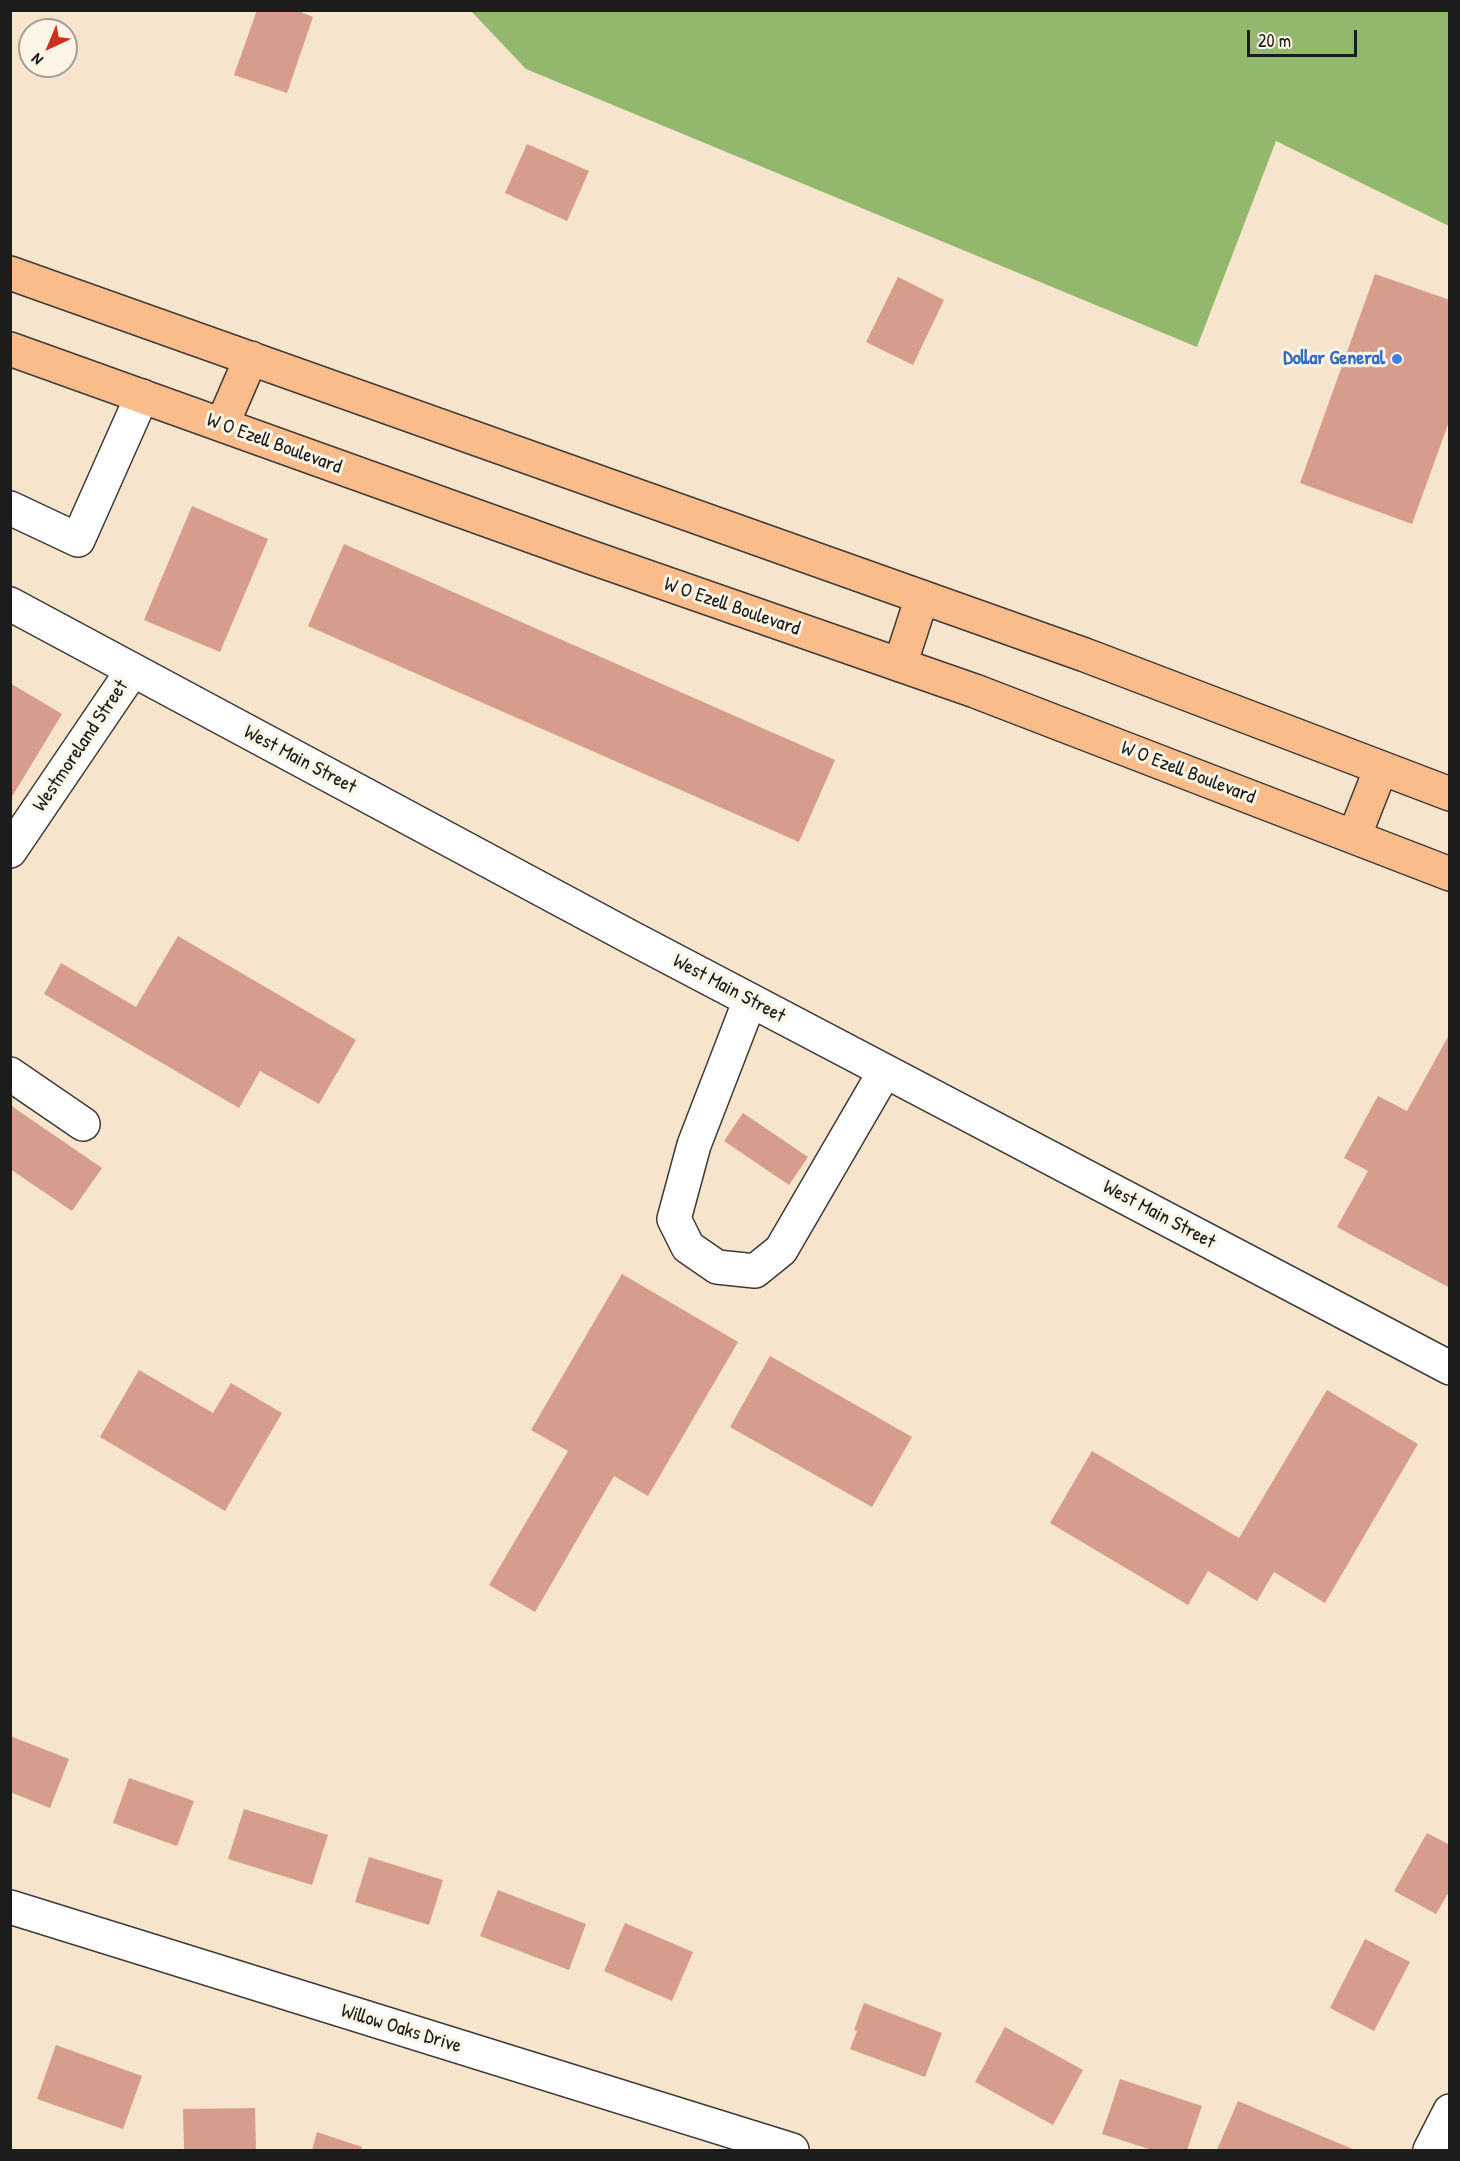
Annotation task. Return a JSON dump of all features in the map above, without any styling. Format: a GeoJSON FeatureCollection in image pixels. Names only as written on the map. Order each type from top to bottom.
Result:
{"type":"FeatureCollection","features":[{"type":"Feature","properties":{"kind":"main road"},"geometry":{"type":"LineString","coordinates":[[10,273],[1085,655],[1449,794]]}},
{"type":"Feature","properties":{"kind":"main road","name":"W O Ezell Boulevard"},"geometry":{"type":"LineString","coordinates":[[10,349],[975,692],[1449,874]]}},
{"type":"Feature","properties":{"kind":"main road"},"geometry":{"type":"LineString","coordinates":[[222,425],[251,358]]}},
{"type":"Feature","properties":{"kind":"main road"},"geometry":{"type":"LineString","coordinates":[[900,666],[922,597]]}},
{"type":"Feature","properties":{"kind":"main road"},"geometry":{"type":"LineString","coordinates":[[1354,837],[1382,768]]}},
{"type":"Feature","properties":{"kind":"street"},"geometry":{"type":"LineString","coordinates":[[10,508],[78,540],[142,396]]}},
{"type":"Feature","properties":{"kind":"street","name":"West Main Street"},"geometry":{"type":"LineString","coordinates":[[10,604],[750,1000],[1449,1368]]}},
{"type":"Feature","properties":{"kind":"street","name":"Westmoreland Street"},"geometry":{"type":"LineString","coordinates":[[10,850],[132,671]]}},
{"type":"Feature","properties":{"kind":"street"},"geometry":{"type":"LineString","coordinates":[[750,1000],[694,1145],[674,1219],[688,1247],[717,1267],[755,1271],[781,1250],[885,1071]]}},
{"type":"Feature","properties":{"kind":"street"},"geometry":{"type":"LineString","coordinates":[[10,1074],[83,1124]]}},
{"type":"Feature","properties":{"kind":"street","name":"Willow Oaks Drive"},"geometry":{"type":"LineString","coordinates":[[10,1907],[792,2151]]}},
{"type":"Feature","properties":{"kind":"street"},"geometry":{"type":"LineString","coordinates":[[1430,2151],[1449,2111]]}},
{"type":"Feature","properties":{"kind":"green space"},"geometry":{"type":"Polygon","coordinates":[[[471,11],[1449,11],[1449,226],[1276,141],[1197,347],[526,69],[471,11]]]}},
{"type":"Feature","properties":{"kind":"building"},"geometry":{"type":"Polygon","coordinates":[[[257,10],[296,10],[313,17],[287,93],[234,75],[257,10]]]}},
{"type":"Feature","properties":{"kind":"building"},"geometry":{"type":"Polygon","coordinates":[[[527,144],[589,171],[567,221],[505,193],[527,144]]]}},
{"type":"Feature","properties":{"kind":"building","name":"Dollar General"},"geometry":{"type":"Polygon","coordinates":[[[1375,274],[1450,300],[1450,419],[1412,524],[1300,483],[1375,274]]]}},
{"type":"Feature","properties":{"kind":"building"},"geometry":{"type":"Polygon","coordinates":[[[898,277],[944,300],[913,365],[866,342],[898,277]]]}},
{"type":"Feature","properties":{"kind":"building"},"geometry":{"type":"Polygon","coordinates":[[[192,506],[268,539],[220,652],[144,620],[192,506]]]}},
{"type":"Feature","properties":{"kind":"building"},"geometry":{"type":"Polygon","coordinates":[[[344,544],[835,760],[799,842],[308,626],[344,544]]]}},
{"type":"Feature","properties":{"kind":"building"},"geometry":{"type":"Polygon","coordinates":[[[10,683],[62,714],[10,800],[10,683]]]}},
{"type":"Feature","properties":{"kind":"building"},"geometry":{"type":"Polygon","coordinates":[[[178,936],[356,1040],[319,1104],[260,1071],[239,1108],[44,994],[61,963],[136,1007],[178,936]]]}},
{"type":"Feature","properties":{"kind":"building"},"geometry":{"type":"Polygon","coordinates":[[[1450,1033],[1450,1288],[1337,1227],[1368,1171],[1344,1158],[1378,1096],[1407,1111],[1450,1033]]]}},
{"type":"Feature","properties":{"kind":"building"},"geometry":{"type":"Polygon","coordinates":[[[10,1105],[102,1168],[72,1211],[10,1169],[10,1105]]]}},
{"type":"Feature","properties":{"kind":"building"},"geometry":{"type":"Polygon","coordinates":[[[743,1113],[808,1157],[789,1185],[724,1141],[743,1113]]]}},
{"type":"Feature","properties":{"kind":"building"},"geometry":{"type":"Polygon","coordinates":[[[622,1274],[738,1342],[648,1496],[614,1476],[535,1612],[489,1585],[568,1451],[531,1430],[622,1274]]]}},
{"type":"Feature","properties":{"kind":"building"},"geometry":{"type":"Polygon","coordinates":[[[770,1356],[912,1437],[872,1507],[730,1427],[770,1356]]]}},
{"type":"Feature","properties":{"kind":"building"},"geometry":{"type":"Polygon","coordinates":[[[139,1370],[213,1413],[231,1383],[282,1413],[225,1511],[100,1437],[139,1370]]]}},
{"type":"Feature","properties":{"kind":"building"},"geometry":{"type":"Polygon","coordinates":[[[1327,1390],[1418,1444],[1325,1603],[1274,1572],[1257,1601],[1208,1571],[1188,1605],[1050,1523],[1092,1451],[1239,1538],[1327,1390]]]}},
{"type":"Feature","properties":{"kind":"building"},"geometry":{"type":"Polygon","coordinates":[[[10,1736],[69,1759],[50,1808],[10,1792],[10,1736]]]}},
{"type":"Feature","properties":{"kind":"building"},"geometry":{"type":"Polygon","coordinates":[[[129,1778],[194,1801],[177,1846],[113,1823],[129,1778]]]}},
{"type":"Feature","properties":{"kind":"building"},"geometry":{"type":"Polygon","coordinates":[[[244,1809],[328,1835],[312,1885],[228,1859],[244,1809]]]}},
{"type":"Feature","properties":{"kind":"building"},"geometry":{"type":"Polygon","coordinates":[[[1427,1833],[1450,1845],[1450,1890],[1436,1914],[1394,1891],[1427,1833]]]}},
{"type":"Feature","properties":{"kind":"building"},"geometry":{"type":"Polygon","coordinates":[[[369,1857],[443,1880],[429,1925],[355,1902],[369,1857]]]}},
{"type":"Feature","properties":{"kind":"building"},"geometry":{"type":"Polygon","coordinates":[[[498,1890],[586,1924],[569,1970],[480,1936],[498,1890]]]}},
{"type":"Feature","properties":{"kind":"building"},"geometry":{"type":"Polygon","coordinates":[[[625,1923],[693,1952],[672,2001],[604,1971],[625,1923]]]}},
{"type":"Feature","properties":{"kind":"building"},"geometry":{"type":"Polygon","coordinates":[[[1365,1939],[1410,1962],[1374,2031],[1330,2008],[1365,1939]]]}},
{"type":"Feature","properties":{"kind":"building"},"geometry":{"type":"Polygon","coordinates":[[[864,2003],[942,2033],[925,2077],[850,2049],[864,2003]]]}},
{"type":"Feature","properties":{"kind":"building"},"geometry":{"type":"Polygon","coordinates":[[[1005,2027],[1083,2070],[1053,2125],[975,2082],[1005,2027]]]}},
{"type":"Feature","properties":{"kind":"building"},"geometry":{"type":"Polygon","coordinates":[[[56,2045],[142,2076],[123,2129],[37,2099],[56,2045]]]}},
{"type":"Feature","properties":{"kind":"building"},"geometry":{"type":"Polygon","coordinates":[[[1120,2079],[1202,2106],[1187,2150],[1152,2150],[1102,2134],[1120,2079]]]}},
{"type":"Feature","properties":{"kind":"building"},"geometry":{"type":"Polygon","coordinates":[[[1238,2101],[1355,2150],[1217,2150],[1238,2101]]]}},
{"type":"Feature","properties":{"kind":"building"},"geometry":{"type":"Polygon","coordinates":[[[255,2108],[256,2150],[184,2150],[183,2109],[255,2108]]]}},
{"type":"Feature","properties":{"kind":"building"},"geometry":{"type":"Polygon","coordinates":[[[317,2132],[362,2147],[361,2150],[312,2150],[317,2132]]]}},
{"type":"Feature","properties":{"kind":"place","name":"Dollar General"},"geometry":{"type":"Point","coordinates":[1397,359]}}]}
